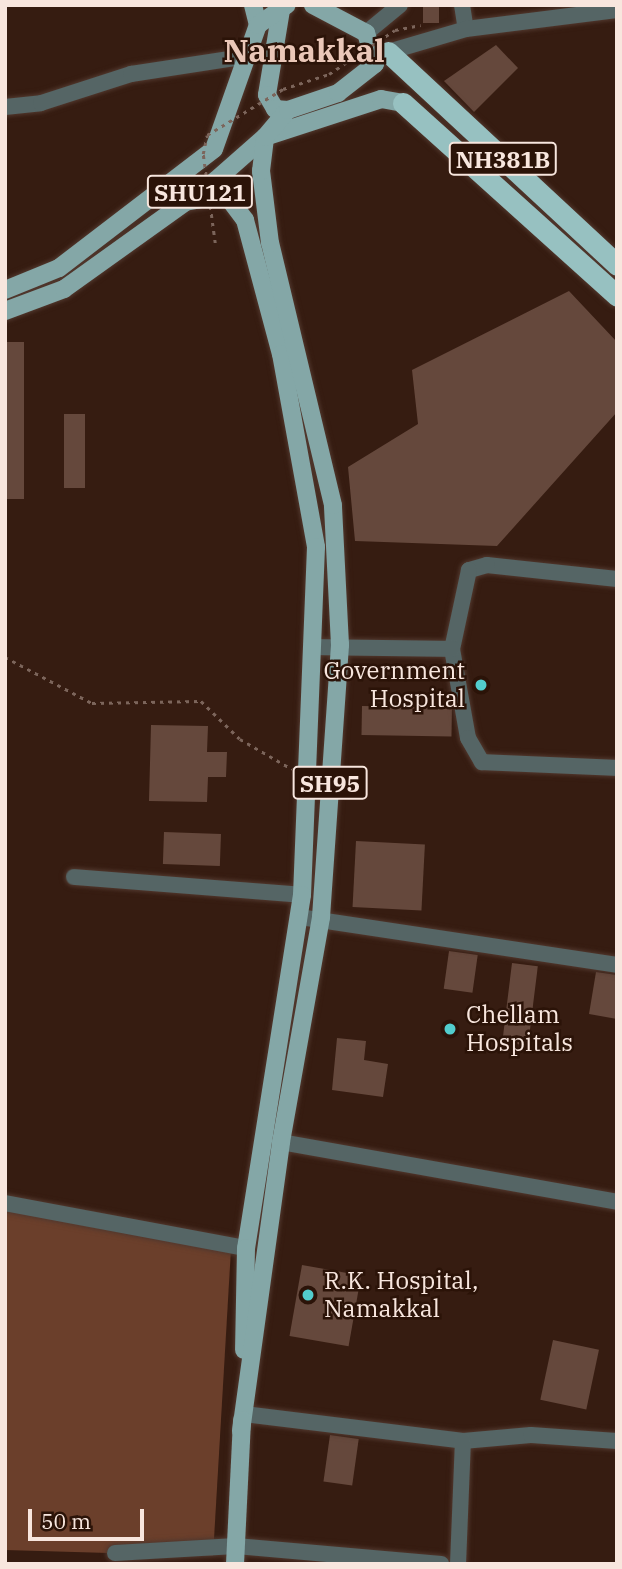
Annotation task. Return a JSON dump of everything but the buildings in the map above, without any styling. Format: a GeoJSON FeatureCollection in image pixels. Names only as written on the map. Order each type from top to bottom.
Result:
{"type":"FeatureCollection","features":[{"type":"Feature","properties":{"kind":"highway","name":"NH381B"},"geometry":{"type":"LineString","coordinates":[[388,52],[617,265]]}},
{"type":"Feature","properties":{"kind":"highway","name":"NH381B"},"geometry":{"type":"LineString","coordinates":[[404,103],[617,296]]}},
{"type":"Feature","properties":{"kind":"main road"},"geometry":{"type":"LineString","coordinates":[[5,290],[59,268],[194,168],[214,149],[258,25],[253,5]]}},
{"type":"Feature","properties":{"kind":"main road"},"geometry":{"type":"LineString","coordinates":[[313,5],[366,33]]}},
{"type":"Feature","properties":{"kind":"main road"},"geometry":{"type":"LineString","coordinates":[[338,5],[388,52]]}},
{"type":"Feature","properties":{"kind":"main road"},"geometry":{"type":"LineString","coordinates":[[258,25],[284,8]]}},
{"type":"Feature","properties":{"kind":"main road"},"geometry":{"type":"LineString","coordinates":[[284,8],[267,95],[275,109],[288,110]]}},
{"type":"Feature","properties":{"kind":"main road","name":"SHU121"},"geometry":{"type":"LineString","coordinates":[[5,311],[64,289],[184,202],[265,136],[288,110],[369,75],[375,64],[366,33]]}},
{"type":"Feature","properties":{"kind":"main road","name":"SHU121"},"geometry":{"type":"LineString","coordinates":[[265,136],[381,99],[404,103]]}},
{"type":"Feature","properties":{"kind":"main road","name":"SH95"},"geometry":{"type":"LineString","coordinates":[[243,1422],[281,1142],[321,916],[340,645],[333,505],[270,243],[261,171],[265,136]]}},
{"type":"Feature","properties":{"kind":"main road","name":"SH95"},"geometry":{"type":"LineString","coordinates":[[184,202],[219,196],[230,200],[245,220],[305,474],[316,547],[302,895],[246,1248],[243,1422],[235,1555]]}},
{"type":"Feature","properties":{"kind":"street"},"geometry":{"type":"LineString","coordinates":[[366,33],[400,5]]}},
{"type":"Feature","properties":{"kind":"street"},"geometry":{"type":"LineString","coordinates":[[462,5],[466,29]]}},
{"type":"Feature","properties":{"kind":"street"},"geometry":{"type":"LineString","coordinates":[[388,52],[466,29],[541,13],[617,10]]}},
{"type":"Feature","properties":{"kind":"street"},"geometry":{"type":"LineString","coordinates":[[5,107],[41,103],[131,74],[248,56]]}},
{"type":"Feature","properties":{"kind":"street"},"geometry":{"type":"LineString","coordinates":[[617,579],[487,565],[470,570],[452,649],[468,738],[482,762],[617,768]]}},
{"type":"Feature","properties":{"kind":"street"},"geometry":{"type":"LineString","coordinates":[[314,647],[340,645],[452,649]]}},
{"type":"Feature","properties":{"kind":"street"},"geometry":{"type":"LineString","coordinates":[[74,877],[302,895]]}},
{"type":"Feature","properties":{"kind":"street"},"geometry":{"type":"LineString","coordinates":[[300,917],[321,916],[617,965]]}},
{"type":"Feature","properties":{"kind":"street"},"geometry":{"type":"LineString","coordinates":[[281,1142],[617,1202]]}},
{"type":"Feature","properties":{"kind":"street"},"geometry":{"type":"LineString","coordinates":[[5,1203],[246,1248]]}},
{"type":"Feature","properties":{"kind":"street"},"geometry":{"type":"LineString","coordinates":[[243,1422],[463,1441],[531,1435],[617,1441]]}},
{"type":"Feature","properties":{"kind":"street"},"geometry":{"type":"LineString","coordinates":[[458,1564],[463,1441]]}},
{"type":"Feature","properties":{"kind":"street"},"geometry":{"type":"LineString","coordinates":[[115,1553],[441,1564]]}},
{"type":"Feature","properties":{"kind":"path"},"geometry":{"type":"LineString","coordinates":[[215,243],[202,154],[207,135],[283,89],[329,74],[395,30],[421,25]]}},
{"type":"Feature","properties":{"kind":"path"},"geometry":{"type":"LineString","coordinates":[[5,657],[92,704],[201,701],[240,739],[308,776]]}},
{"type":"Feature","properties":{"kind":"shaded area"},"geometry":{"type":"Polygon","coordinates":[[[5,1210],[231,1249],[213,1556],[5,1550],[5,1210]]]}},
{"type":"Feature","properties":{"kind":"place","name":"Government Hospital"},"geometry":{"type":"Point","coordinates":[481,685]}},
{"type":"Feature","properties":{"kind":"place","name":"Chellam Hospitals"},"geometry":{"type":"Point","coordinates":[450,1029]}},
{"type":"Feature","properties":{"kind":"place","name":"R.K. Hospital, Namakkal"},"geometry":{"type":"Point","coordinates":[308,1295]}},
{"type":"Feature","properties":{"kind":"district","name":"Namakkal"},"geometry":{"type":"Point","coordinates":[304,50]}}]}
